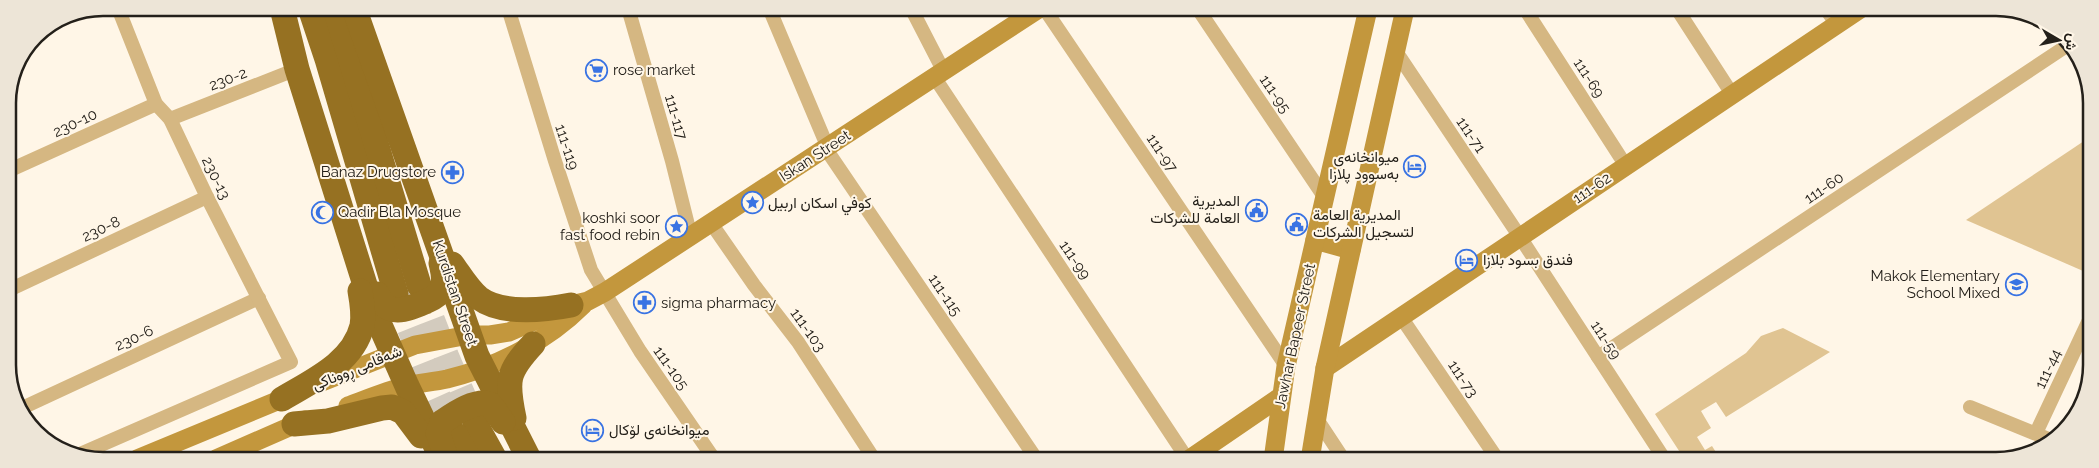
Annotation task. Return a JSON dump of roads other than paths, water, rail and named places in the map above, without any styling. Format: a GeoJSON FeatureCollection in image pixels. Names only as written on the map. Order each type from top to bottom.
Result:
{"type":"FeatureCollection","features":[{"type":"Feature","properties":{"kind":"highway"},"geometry":{"type":"LineString","coordinates":[[284,16],[297,68],[372,307],[439,452]]}},
{"type":"Feature","properties":{"kind":"highway"},"geometry":{"type":"LineString","coordinates":[[313,16],[396,294]]}},
{"type":"Feature","properties":{"kind":"highway","name":"Kurdistan Street"},"geometry":{"type":"LineString","coordinates":[[337,16],[419,285]]}},
{"type":"Feature","properties":{"kind":"highway","name":"Kurdistan Street"},"geometry":{"type":"LineString","coordinates":[[357,16],[482,369],[524,452]]}},
{"type":"Feature","properties":{"kind":"highway"},"geometry":{"type":"LineString","coordinates":[[342,215],[379,298],[385,305],[394,310],[407,310],[434,298],[441,292],[444,277],[437,241]]}},
{"type":"Feature","properties":{"kind":"highway"},"geometry":{"type":"LineString","coordinates":[[437,241],[463,279],[479,298],[496,306],[535,310],[579,303]]}},
{"type":"Feature","properties":{"kind":"highway"},"geometry":{"type":"LineString","coordinates":[[282,399],[327,372],[342,360],[359,337],[363,324],[363,308],[352,244]]}},
{"type":"Feature","properties":{"kind":"highway"},"geometry":{"type":"LineString","coordinates":[[524,452],[511,402],[510,382],[517,362],[533,344]]}},
{"type":"Feature","properties":{"kind":"highway"},"geometry":{"type":"LineString","coordinates":[[444,452],[438,434],[442,422],[475,404],[484,402],[495,408],[524,452]]}},
{"type":"Feature","properties":{"kind":"highway"},"geometry":{"type":"LineString","coordinates":[[294,424],[328,421],[392,407],[403,412],[431,452]]}},
{"type":"Feature","properties":{"kind":"highway"},"geometry":{"type":"LineString","coordinates":[[469,452],[465,428],[489,452]]}},
{"type":"Feature","properties":{"kind":"main road","name":"Iskan Street"},"geometry":{"type":"LineString","coordinates":[[432,341],[469,335],[490,336],[509,332],[605,292],[827,149],[1028,16]]}},
{"type":"Feature","properties":{"kind":"main road","name":"Jawhar Bapeer Street"},"geometry":{"type":"LineString","coordinates":[[1274,452],[1280,397],[1286,366],[1366,16]]}},
{"type":"Feature","properties":{"kind":"main road"},"geometry":{"type":"LineString","coordinates":[[1311,452],[1325,368],[1403,16]]}},
{"type":"Feature","properties":{"kind":"main road","name":"111-62"},"geometry":{"type":"LineString","coordinates":[[1325,368],[1732,94],[1832,17]]}},
{"type":"Feature","properties":{"kind":"main road"},"geometry":{"type":"LineString","coordinates":[[1315,240],[1351,250]]}},
{"type":"Feature","properties":{"kind":"main road","name":"Iskan Street"},"geometry":{"type":"LineString","coordinates":[[447,379],[482,369],[533,344],[569,319],[579,303]]}},
{"type":"Feature","properties":{"kind":"main road","name":"شەقامی ڕووناکی"},"geometry":{"type":"LineString","coordinates":[[155,452],[394,353],[432,341]]}},
{"type":"Feature","properties":{"kind":"main road","name":"شەقامی ڕووناکی"},"geometry":{"type":"LineString","coordinates":[[235,452],[294,424],[407,386],[447,379]]}},
{"type":"Feature","properties":{"kind":"main road"},"geometry":{"type":"LineString","coordinates":[[1200,452],[1280,397]]}},
{"type":"Feature","properties":{"kind":"street","name":"230-13"},"geometry":{"type":"LineString","coordinates":[[89,450],[291,362],[207,197],[170,119],[156,104],[121,16]]}},
{"type":"Feature","properties":{"kind":"street","name":"111-119"},"geometry":{"type":"LineString","coordinates":[[510,16],[584,252],[591,270],[605,292]]}},
{"type":"Feature","properties":{"kind":"street","name":"111-117"},"geometry":{"type":"LineString","coordinates":[[630,16],[670,153],[691,237]]}},
{"type":"Feature","properties":{"kind":"street","name":"111-115"},"geometry":{"type":"LineString","coordinates":[[772,16],[827,149],[1033,452]]}},
{"type":"Feature","properties":{"kind":"street","name":"111-99"},"geometry":{"type":"LineString","coordinates":[[914,16],[939,75],[1183,452]]}},
{"type":"Feature","properties":{"kind":"street","name":"111-97"},"geometry":{"type":"LineString","coordinates":[[1049,16],[1286,366]]}},
{"type":"Feature","properties":{"kind":"street","name":"111-95"},"geometry":{"type":"LineString","coordinates":[[1203,16],[1325,198]]}},
{"type":"Feature","properties":{"kind":"street","name":"111-69"},"geometry":{"type":"LineString","coordinates":[[1530,16],[1626,166]]}},
{"type":"Feature","properties":{"kind":"street"},"geometry":{"type":"LineString","coordinates":[[1682,16],[1732,94]]}},
{"type":"Feature","properties":{"kind":"street","name":"111-60"},"geometry":{"type":"LineString","coordinates":[[1598,357],[2063,48]]}},
{"type":"Feature","properties":{"kind":"street","name":"111-71"},"geometry":{"type":"LineString","coordinates":[[1395,50],[1520,237]]}},
{"type":"Feature","properties":{"kind":"street","name":"230-2"},"geometry":{"type":"LineString","coordinates":[[170,119],[297,68]]}},
{"type":"Feature","properties":{"kind":"street","name":"230-10"},"geometry":{"type":"LineString","coordinates":[[16,167],[156,104]]}},
{"type":"Feature","properties":{"kind":"street","name":"230-8"},"geometry":{"type":"LineString","coordinates":[[16,287],[207,197]]}},
{"type":"Feature","properties":{"kind":"street","name":"111-103"},"geometry":{"type":"LineString","coordinates":[[711,223],[754,285],[798,342],[869,452]]}},
{"type":"Feature","properties":{"kind":"street","name":"111-59"},"geometry":{"type":"LineString","coordinates":[[1520,237],[1660,452]]}},
{"type":"Feature","properties":{"kind":"street","name":"111-105"},"geometry":{"type":"LineString","coordinates":[[605,292],[640,351],[709,452]]}},
{"type":"Feature","properties":{"kind":"street","name":"230-6"},"geometry":{"type":"LineString","coordinates":[[27,406],[258,298]]}},
{"type":"Feature","properties":{"kind":"street","name":"111-73"},"geometry":{"type":"LineString","coordinates":[[1401,316],[1493,452]]}},
{"type":"Feature","properties":{"kind":"street","name":"111-44"},"geometry":{"type":"LineString","coordinates":[[2036,433],[2083,333]]}},
{"type":"Feature","properties":{"kind":"street"},"geometry":{"type":"LineString","coordinates":[[1970,406],[2044,437]]}},
{"type":"Feature","properties":{"kind":"street"},"geometry":{"type":"LineString","coordinates":[[1316,416],[1339,452]]}},
{"type":"Feature","properties":{"kind":"tunnel"},"geometry":{"type":"LineString","coordinates":[[419,285],[475,423]]}},
{"type":"Feature","properties":{"kind":"tunnel"},"geometry":{"type":"LineString","coordinates":[[396,294],[424,365],[455,434]]}},
{"type":"Feature","properties":{"kind":"place","name":"rose market"},"geometry":{"type":"Point","coordinates":[597,70]}},
{"type":"Feature","properties":{"kind":"place","name":"میوانخانەی بەسوود پلازا"},"geometry":{"type":"Point","coordinates":[1415,166]}},
{"type":"Feature","properties":{"kind":"place","name":"Banaz Drugstore"},"geometry":{"type":"Point","coordinates":[452,172]}},
{"type":"Feature","properties":{"kind":"place","name":"كوفي اسكان اربيل"},"geometry":{"type":"Point","coordinates":[752,203]}},
{"type":"Feature","properties":{"kind":"place","name":"المديرية العامة للشركات"},"geometry":{"type":"Point","coordinates":[1256,210]}},
{"type":"Feature","properties":{"kind":"place","name":"Qadir Bla Mosque"},"geometry":{"type":"Point","coordinates":[322,212]}},
{"type":"Feature","properties":{"kind":"place","name":"المديرية العامة لتسجيل الشركات"},"geometry":{"type":"Point","coordinates":[1297,224]}},
{"type":"Feature","properties":{"kind":"place","name":"koshki soor fast food rebin"},"geometry":{"type":"Point","coordinates":[676,227]}},
{"type":"Feature","properties":{"kind":"place","name":"فندق بسود بلازا"},"geometry":{"type":"Point","coordinates":[1467,260]}},
{"type":"Feature","properties":{"kind":"place","name":"Makok Elementary School Mixed"},"geometry":{"type":"Point","coordinates":[2016,285]}},
{"type":"Feature","properties":{"kind":"place","name":"sigma pharmacy"},"geometry":{"type":"Point","coordinates":[645,303]}},
{"type":"Feature","properties":{"kind":"place","name":"میوانخانەی لۆکال"},"geometry":{"type":"Point","coordinates":[593,430]}}]}
